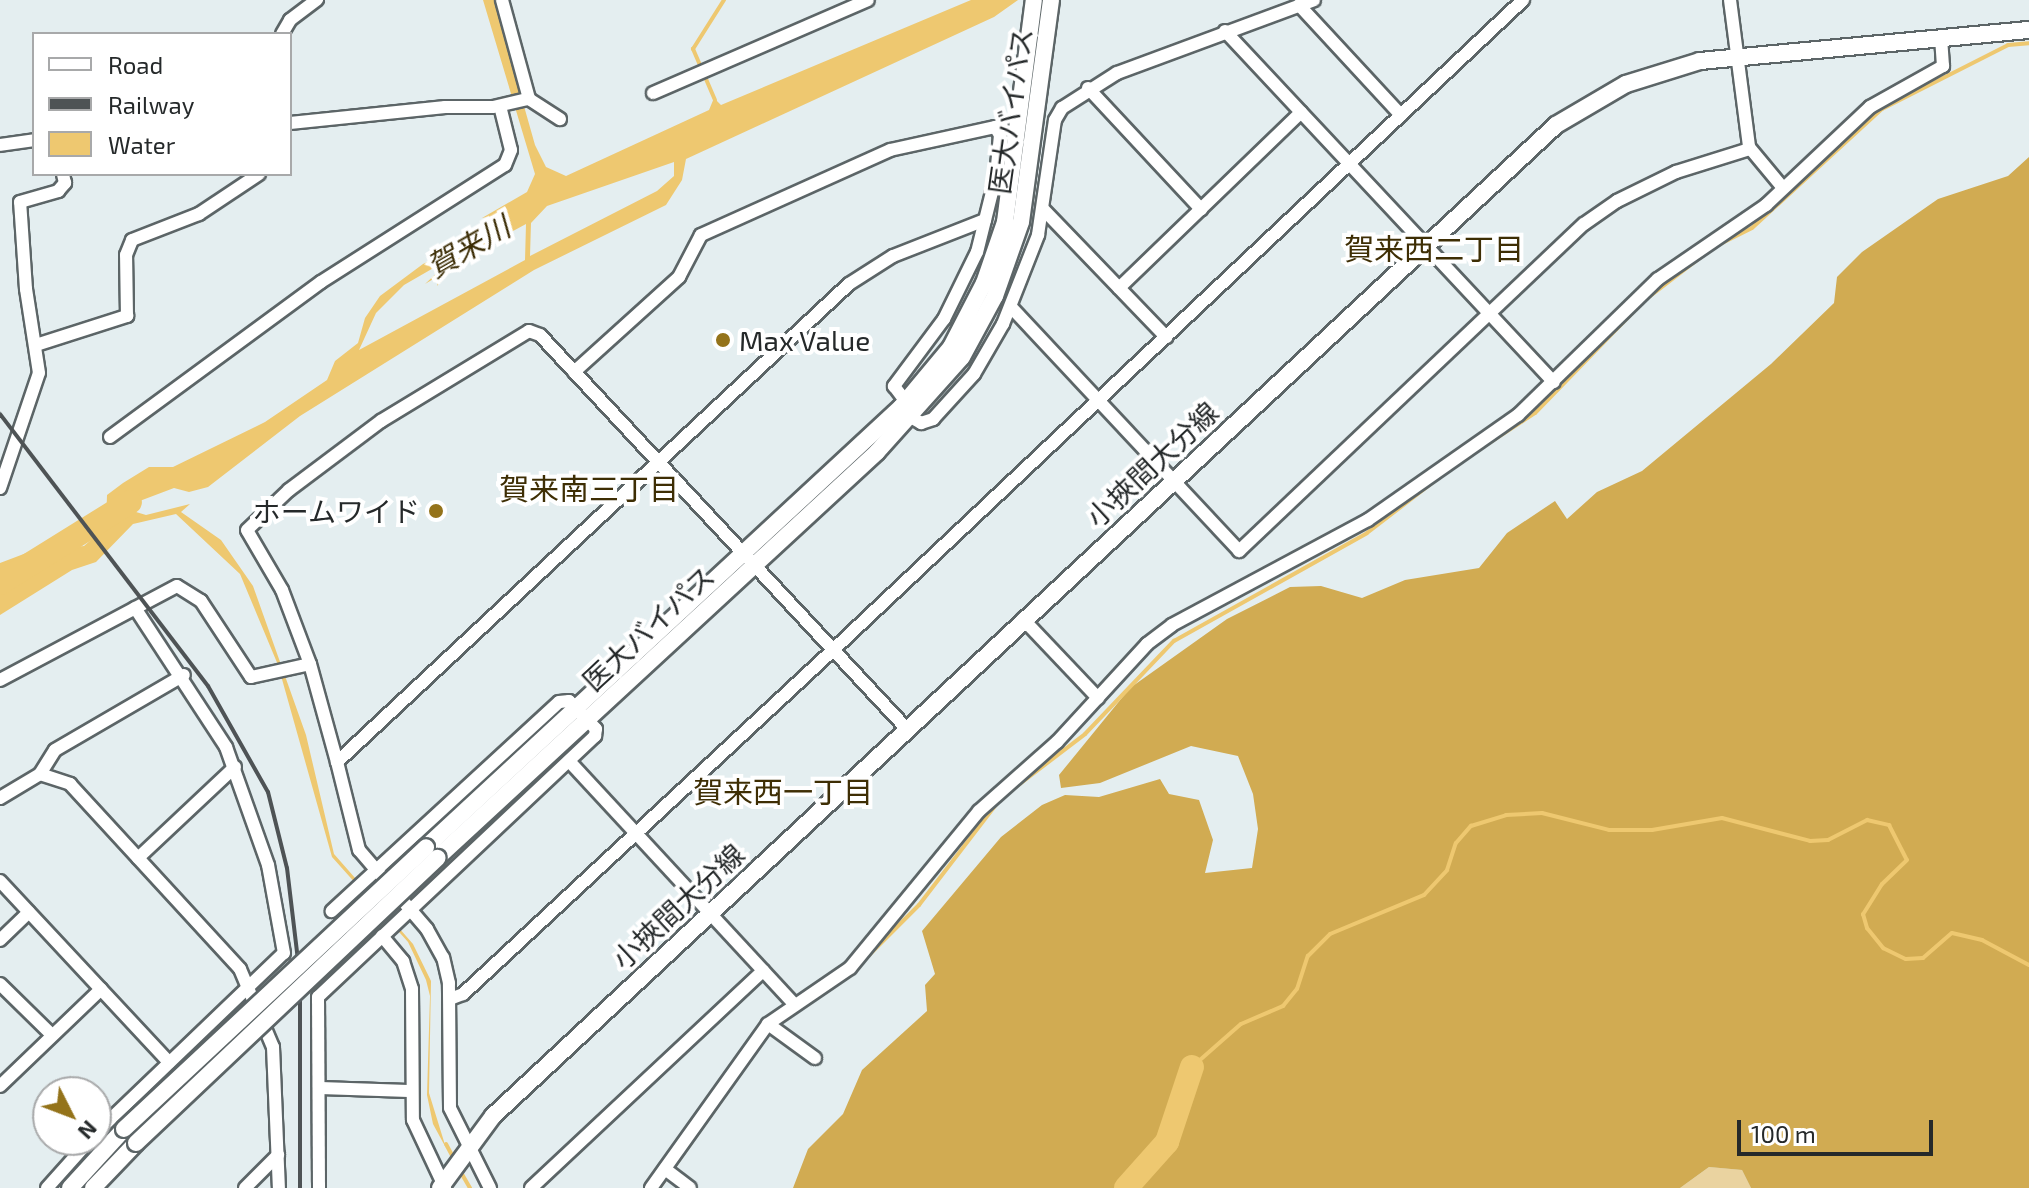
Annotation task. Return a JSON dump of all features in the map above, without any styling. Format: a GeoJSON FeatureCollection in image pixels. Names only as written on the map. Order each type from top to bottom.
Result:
{"type":"FeatureCollection","features":[{"type":"Feature","properties":{"kind":"main road","name":"医大バイパス"},"geometry":{"type":"LineString","coordinates":[[908,410],[918,388],[964,325],[999,241],[1010,197],[1034,0]]}},
{"type":"Feature","properties":{"kind":"main road","name":"医大バイパス"},"geometry":{"type":"LineString","coordinates":[[70,1188],[124,1129],[431,853],[948,375],[990,307],[1018,234],[1051,0]]}},
{"type":"Feature","properties":{"kind":"main road","name":"小挾間大分線"},"geometry":{"type":"LineString","coordinates":[[442,1187],[460,1156],[709,913],[1528,147],[1583,107],[1655,73],[1737,56],[2029,30]]}},
{"type":"Feature","properties":{"kind":"main road","name":"医大バイパス"},"geometry":{"type":"LineString","coordinates":[[93,1188],[431,853]]}},
{"type":"Feature","properties":{"kind":"street"},"geometry":{"type":"LineString","coordinates":[[283,32],[290,20],[317,0]]}},
{"type":"Feature","properties":{"kind":"street"},"geometry":{"type":"LineString","coordinates":[[502,0],[529,99],[560,119]]}},
{"type":"Feature","properties":{"kind":"street"},"geometry":{"type":"LineString","coordinates":[[653,93],[868,0]]}},
{"type":"Feature","properties":{"kind":"street"},"geometry":{"type":"LineString","coordinates":[[574,372],[679,277],[701,235],[890,150],[995,127],[1000,144],[977,252],[944,319],[894,386],[908,410],[930,422],[963,387],[1011,307],[1043,209],[1055,120],[1062,108],[1088,88],[1225,31],[1314,0]]}},
{"type":"Feature","properties":{"kind":"street"},"geometry":{"type":"LineString","coordinates":[[450,999],[463,994],[833,650],[1523,0]]}},
{"type":"Feature","properties":{"kind":"street"},"geometry":{"type":"LineString","coordinates":[[1730,0],[1750,149],[1783,188]]}},
{"type":"Feature","properties":{"kind":"street"},"geometry":{"type":"LineString","coordinates":[[1299,5],[1401,115]]}},
{"type":"Feature","properties":{"kind":"street"},"geometry":{"type":"LineString","coordinates":[[1225,31],[1554,382]]}},
{"type":"Feature","properties":{"kind":"street"},"geometry":{"type":"LineString","coordinates":[[651,1188],[768,1024],[850,968],[979,811],[1098,698],[1158,634],[1368,520],[1518,415],[1658,279],[1783,188],[1870,107],[1943,66],[1941,39]]}},
{"type":"Feature","properties":{"kind":"street"},"geometry":{"type":"LineString","coordinates":[[1088,88],[1201,209]]}},
{"type":"Feature","properties":{"kind":"street"},"geometry":{"type":"LineString","coordinates":[[292,123],[500,106],[529,99]]}},
{"type":"Feature","properties":{"kind":"street"},"geometry":{"type":"LineString","coordinates":[[110,437],[295,299],[505,165],[511,150],[500,106]]}},
{"type":"Feature","properties":{"kind":"street"},"geometry":{"type":"LineString","coordinates":[[1119,288],[1301,112]]}},
{"type":"Feature","properties":{"kind":"street"},"geometry":{"type":"LineString","coordinates":[[0,145],[32,140]]}},
{"type":"Feature","properties":{"kind":"street"},"geometry":{"type":"LineString","coordinates":[[1011,307],[1239,551],[1566,240],[1617,201],[1676,172],[1750,149]]}},
{"type":"Feature","properties":{"kind":"street"},"geometry":{"type":"LineString","coordinates":[[0,488],[38,385],[36,345],[26,289],[20,202],[58,191],[65,183],[63,176]]}},
{"type":"Feature","properties":{"kind":"street"},"geometry":{"type":"LineString","coordinates":[[36,345],[127,316],[126,255],[132,240],[199,214],[256,176]]}},
{"type":"Feature","properties":{"kind":"street"},"geometry":{"type":"LineString","coordinates":[[1043,209],[1166,337]]}},
{"type":"Feature","properties":{"kind":"street"},"geometry":{"type":"LineString","coordinates":[[337,762],[849,284],[893,256],[985,220]]}},
{"type":"Feature","properties":{"kind":"street"},"geometry":{"type":"LineString","coordinates":[[490,1188],[460,1156],[449,1100],[450,999],[443,958],[410,909],[375,870],[354,840],[337,762],[310,664],[282,590],[247,530],[289,490],[391,414],[501,346],[536,332],[906,728]]}},
{"type":"Feature","properties":{"kind":"street"},"geometry":{"type":"LineString","coordinates":[[0,454],[15,452]]}},
{"type":"Feature","properties":{"kind":"street"},"geometry":{"type":"LineString","coordinates":[[0,680],[177,586],[187,587],[248,675],[260,678],[310,664]]}},
{"type":"Feature","properties":{"kind":"street"},"geometry":{"type":"LineString","coordinates":[[112,1117],[280,962],[284,942],[268,865],[235,767],[184,675],[135,608]]}},
{"type":"Feature","properties":{"kind":"street"},"geometry":{"type":"LineString","coordinates":[[1023,619],[1098,698]]}},
{"type":"Feature","properties":{"kind":"street"},"geometry":{"type":"LineString","coordinates":[[0,798],[40,774],[55,750],[184,675]]}},
{"type":"Feature","properties":{"kind":"street"},"geometry":{"type":"LineString","coordinates":[[319,1188],[318,997],[597,733],[567,700],[559,702],[332,911]]}},
{"type":"Feature","properties":{"kind":"street"},"geometry":{"type":"LineString","coordinates":[[569,761],[794,1004]]}},
{"type":"Feature","properties":{"kind":"street"},"geometry":{"type":"LineString","coordinates":[[138,858],[235,767]]}},
{"type":"Feature","properties":{"kind":"street"},"geometry":{"type":"LineString","coordinates":[[40,774],[70,784],[231,957],[252,988],[275,1056],[279,1188]]}},
{"type":"Feature","properties":{"kind":"street"},"geometry":{"type":"LineString","coordinates":[[0,881],[169,1062]]}},
{"type":"Feature","properties":{"kind":"street"},"geometry":{"type":"LineString","coordinates":[[0,940],[29,912]]}},
{"type":"Feature","properties":{"kind":"street"},"geometry":{"type":"LineString","coordinates":[[382,936],[403,961],[412,989],[410,1091],[415,1130],[442,1187]]}},
{"type":"Feature","properties":{"kind":"street"},"geometry":{"type":"LineString","coordinates":[[531,1188],[763,971]]}},
{"type":"Feature","properties":{"kind":"street"},"geometry":{"type":"LineString","coordinates":[[0,984],[51,1034]]}},
{"type":"Feature","properties":{"kind":"street"},"geometry":{"type":"LineString","coordinates":[[0,1086],[101,989]]}},
{"type":"Feature","properties":{"kind":"street"},"geometry":{"type":"LineString","coordinates":[[768,1024],[815,1058]]}},
{"type":"Feature","properties":{"kind":"street"},"geometry":{"type":"LineString","coordinates":[[319,1088],[410,1091]]}},
{"type":"Feature","properties":{"kind":"street"},"geometry":{"type":"LineString","coordinates":[[245,1188],[278,1155]]}},
{"type":"Feature","properties":{"kind":"street"},"geometry":{"type":"LineString","coordinates":[[47,1188],[76,1156]]}},
{"type":"Feature","properties":{"kind":"street"},"geometry":{"type":"LineString","coordinates":[[665,1169],[690,1188]]}},
{"type":"Feature","properties":{"kind":"shaded area"},"geometry":{"type":"Polygon","coordinates":[[[2029,157],[2029,1188],[1751,1188],[1742,1170],[1709,1167],[1680,1188],[793,1188],[808,1149],[843,1114],[862,1070],[927,1011],[925,985],[935,974],[922,931],[1001,837],[1042,805],[1065,795],[1099,797],[1160,779],[1169,794],[1199,800],[1213,840],[1205,873],[1252,868],[1258,829],[1253,794],[1238,756],[1191,746],[1100,783],[1061,788],[1059,775],[1130,688],[1227,619],[1290,587],[1321,586],[1362,598],[1405,580],[1479,568],[1507,533],[1555,501],[1567,519],[1597,492],[1642,471],[1771,364],[1834,303],[1837,277],[1862,252],[1938,199],[2008,176],[2029,157]]]}},
{"type":"Feature","properties":{"kind":"shaded area"},"geometry":{"type":"Polygon","coordinates":[[[1709,1167],[1742,1170],[1751,1188],[1680,1188],[1709,1167]]]}},
{"type":"Feature","properties":{"kind":"water"},"geometry":{"type":"Polygon","coordinates":[[[483,0],[494,0],[535,145],[546,167],[566,176],[709,110],[714,98],[721,105],[971,0],[1018,0],[994,17],[686,159],[682,180],[666,205],[534,270],[300,416],[208,487],[189,492],[174,488],[137,502],[136,512],[146,515],[190,504],[181,512],[221,540],[253,586],[306,735],[334,854],[413,944],[431,981],[429,1093],[446,1148],[433,1124],[427,1095],[430,996],[426,980],[408,942],[332,857],[278,665],[240,574],[176,514],[133,524],[96,562],[72,570],[0,615],[0,563],[29,552],[84,546],[106,527],[107,495],[123,483],[149,467],[173,467],[265,422],[327,380],[335,361],[358,343],[365,318],[380,296],[423,264],[479,237],[504,214],[482,218],[527,192],[535,174],[483,0]],[[674,162],[547,206],[531,223],[530,256],[657,191],[674,176],[674,162]],[[526,224],[461,259],[437,286],[440,275],[425,284],[456,255],[404,285],[376,313],[359,350],[525,260],[526,224]]]}},
{"type":"Feature","properties":{"kind":"waterway"},"geometry":{"type":"LineString","coordinates":[[715,100],[693,49],[724,0]]}},
{"type":"Feature","properties":{"kind":"waterway"},"geometry":{"type":"LineString","coordinates":[[1714,247],[1752,228],[1882,109],[2008,45],[2029,43]]}},
{"type":"Feature","properties":{"kind":"waterway"},"geometry":{"type":"LineString","coordinates":[[1472,454],[1535,413],[1645,300],[1701,257]]}},
{"type":"Feature","properties":{"kind":"waterway"},"geometry":{"type":"LineString","coordinates":[[1004,796],[1085,734],[1174,641],[1367,533],[1445,473]]}},
{"type":"Feature","properties":{"kind":"waterway","name":"賀来川"},"geometry":{"type":"LineString","coordinates":[[0,583],[130,502]]}},
{"type":"Feature","properties":{"kind":"waterway"},"geometry":{"type":"LineString","coordinates":[[845,979],[919,905],[998,802]]}},
{"type":"Feature","properties":{"kind":"waterway"},"geometry":{"type":"LineString","coordinates":[[1192,1067],[1241,1024],[1283,1006],[1297,989],[1308,956],[1330,934],[1424,895],[1447,870],[1456,843],[1471,826],[1506,815],[1542,813],[1609,830],[1652,830],[1722,818],[1810,841],[1828,840],[1867,820],[1889,825],[1907,860],[1882,884],[1863,914],[1867,928],[1883,948],[1906,959],[1923,958],[1952,933],[1982,940],[2029,965]]}},
{"type":"Feature","properties":{"kind":"waterway"},"geometry":{"type":"LineString","coordinates":[[1126,1188],[1167,1142],[1192,1067]]}},
{"type":"Feature","properties":{"kind":"waterway"},"geometry":{"type":"LineString","coordinates":[[659,1188],[744,1068]]}},
{"type":"Feature","properties":{"kind":"waterway"},"geometry":{"type":"LineString","coordinates":[[446,1144],[455,1161]]}},
{"type":"Feature","properties":{"kind":"waterway"},"geometry":{"type":"LineString","coordinates":[[459,1169],[470,1188]]}},
{"type":"Feature","properties":{"kind":"railway"},"geometry":{"type":"LineString","coordinates":[[0,414],[208,686],[268,792],[287,868],[300,977],[300,1188]]}},
{"type":"Feature","properties":{"kind":"place","name":"Max Value"},"geometry":{"type":"Point","coordinates":[723,340]}},
{"type":"Feature","properties":{"kind":"place","name":"ホームワイド"},"geometry":{"type":"Point","coordinates":[436,511]}},
{"type":"Feature","properties":{"kind":"district","name":"賀来西二丁目"},"geometry":{"type":"Point","coordinates":[1434,248]}},
{"type":"Feature","properties":{"kind":"district","name":"賀来南三丁目"},"geometry":{"type":"Point","coordinates":[589,488]}},
{"type":"Feature","properties":{"kind":"district","name":"賀来西一丁目"},"geometry":{"type":"Point","coordinates":[783,791]}}]}
